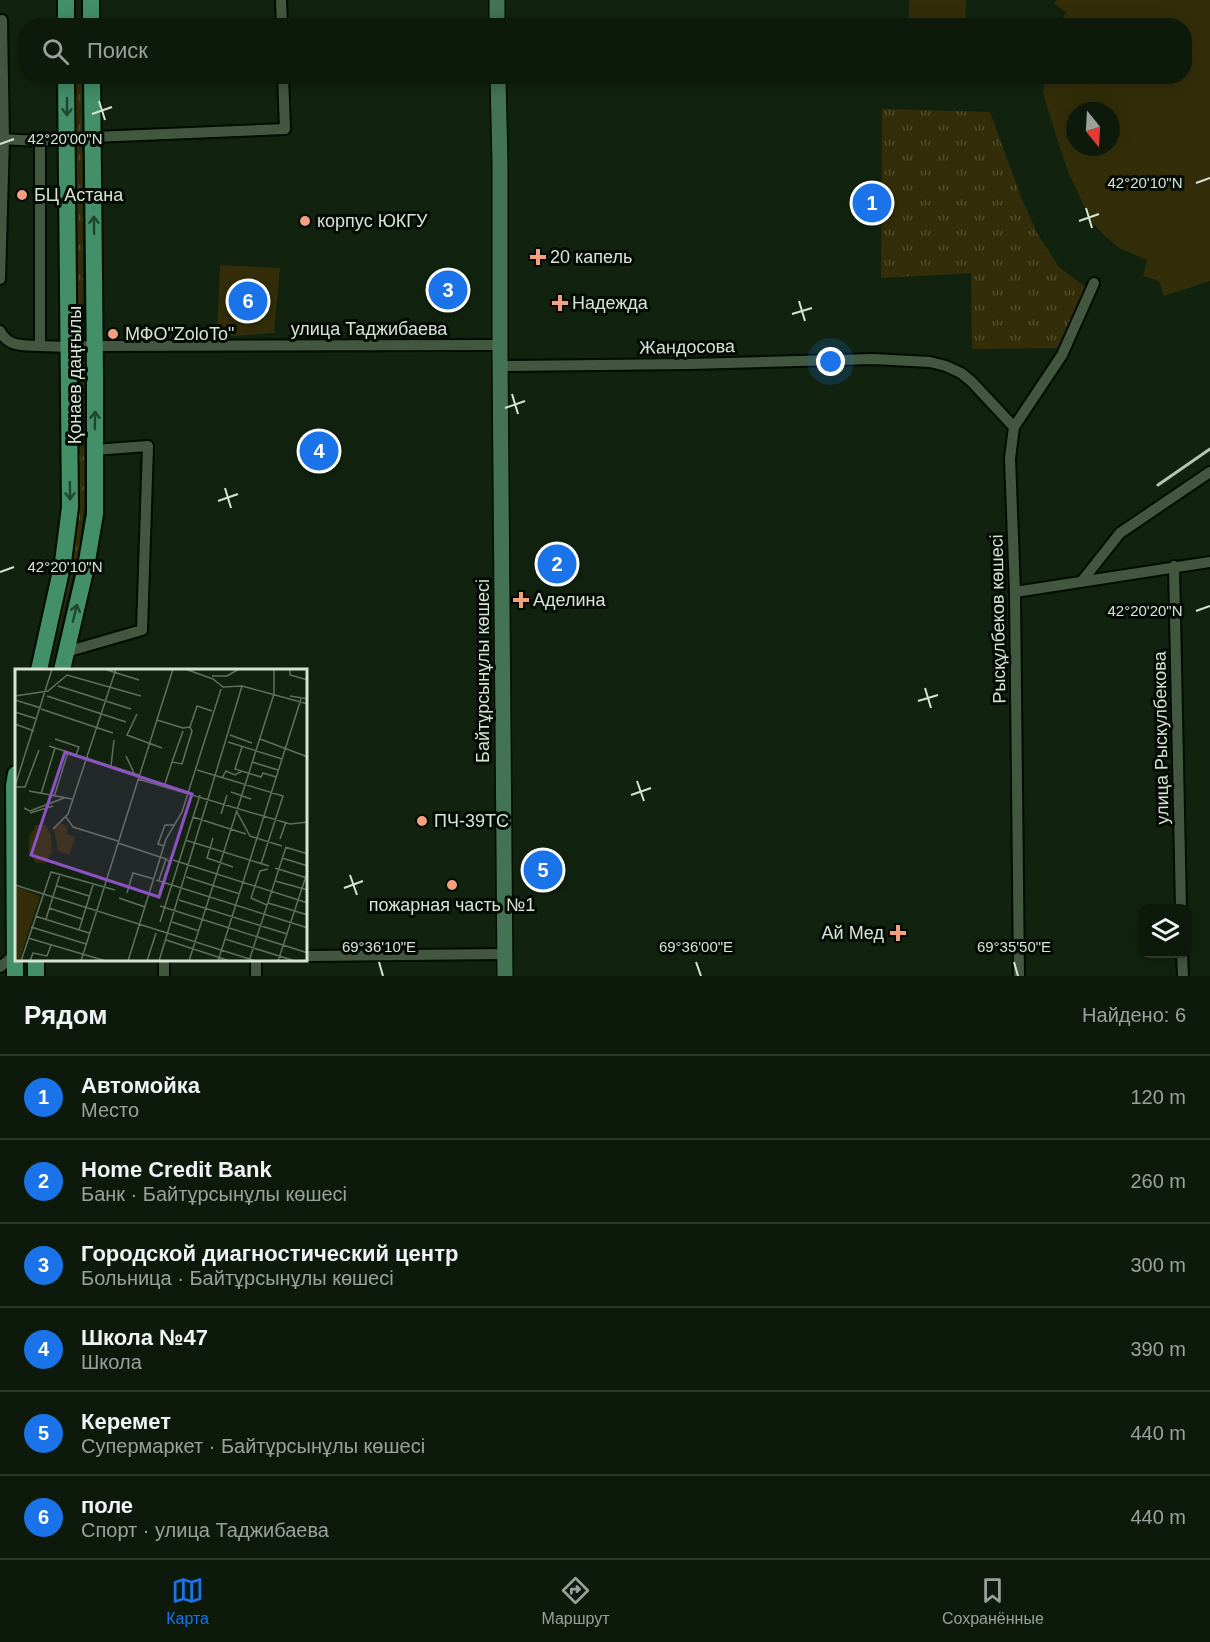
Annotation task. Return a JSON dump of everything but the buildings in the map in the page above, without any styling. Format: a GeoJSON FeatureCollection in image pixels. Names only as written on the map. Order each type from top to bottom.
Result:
{"type":"FeatureCollection","features":[{"type":"Feature","properties":{"kind":"main road"},"geometry":{"type":"LineString","coordinates":[[66,0],[66,18]]}},
{"type":"Feature","properties":{"kind":"main road"},"geometry":{"type":"LineString","coordinates":[[91,0],[91,18]]}},
{"type":"Feature","properties":{"kind":"main road"},"geometry":{"type":"LineString","coordinates":[[496,0],[497,18]]}},
{"type":"Feature","properties":{"kind":"main road","name":"Қонаев даңғылы"},"geometry":{"type":"LineString","coordinates":[[39,669],[63,561],[70,507],[66,84]]}},
{"type":"Feature","properties":{"kind":"main road","name":"Қонаев даңғылы"},"geometry":{"type":"LineString","coordinates":[[62,669],[86,567],[95,514],[92,84]]}},
{"type":"Feature","properties":{"kind":"main road"},"geometry":{"type":"LineString","coordinates":[[498,84],[500,345]]}},
{"type":"Feature","properties":{"kind":"main road","name":"Байтұрсынұлы көшесі"},"geometry":{"type":"LineString","coordinates":[[500,345],[505,976]]}},
{"type":"Feature","properties":{"kind":"main road"},"geometry":{"type":"LineString","coordinates":[[15,780],[15,872]]}},
{"type":"Feature","properties":{"kind":"main road"},"geometry":{"type":"LineString","coordinates":[[15,976],[16,961]]}},
{"type":"Feature","properties":{"kind":"street"},"geometry":{"type":"LineString","coordinates":[[281,0],[282,18]]}},
{"type":"Feature","properties":{"kind":"street"},"geometry":{"type":"LineString","coordinates":[[0,279],[2,20]]}},
{"type":"Feature","properties":{"kind":"street"},"geometry":{"type":"LineString","coordinates":[[93,137],[285,129],[283,84]]}},
{"type":"Feature","properties":{"kind":"street"},"geometry":{"type":"LineString","coordinates":[[2,139],[40,141],[67,138]]}},
{"type":"Feature","properties":{"kind":"street"},"geometry":{"type":"LineString","coordinates":[[40,141],[40,346]]}},
{"type":"Feature","properties":{"kind":"street","name":"Рысқұлбеков көшесі"},"geometry":{"type":"LineString","coordinates":[[1019,976],[1015,592],[1010,458],[1014,427],[1062,355],[1094,283]]}},
{"type":"Feature","properties":{"kind":"street","name":"улица Таджибаева"},"geometry":{"type":"LineString","coordinates":[[0,331],[3,338],[11,344],[68,347],[500,345]]}},
{"type":"Feature","properties":{"kind":"street","name":"Жандосова"},"geometry":{"type":"LineString","coordinates":[[501,366],[873,359],[930,362],[961,373],[1014,427]]}},
{"type":"Feature","properties":{"kind":"street"},"geometry":{"type":"LineString","coordinates":[[66,652],[142,630],[148,446],[94,450]]}},
{"type":"Feature","properties":{"kind":"street"},"geometry":{"type":"LineString","coordinates":[[1082,581],[1120,533],[1210,472]]}},
{"type":"Feature","properties":{"kind":"street"},"geometry":{"type":"LineString","coordinates":[[1015,592],[1210,562]]}},
{"type":"Feature","properties":{"kind":"street","name":"улица Рыскулбекова"},"geometry":{"type":"LineString","coordinates":[[1174,566],[1181,904]]}},
{"type":"Feature","properties":{"kind":"street"},"geometry":{"type":"LineString","coordinates":[[308,956],[505,954]]}},
{"type":"Feature","properties":{"kind":"street"},"geometry":{"type":"LineString","coordinates":[[0,968],[5,962],[15,958]]}},
{"type":"Feature","properties":{"kind":"street"},"geometry":{"type":"LineString","coordinates":[[1182,958],[1183,976]]}},
{"type":"Feature","properties":{"kind":"green space"},"geometry":{"type":"Polygon","coordinates":[[[909,0],[966,0],[965,18],[909,18],[909,0]]]}},
{"type":"Feature","properties":{"kind":"green space"},"geometry":{"type":"Polygon","coordinates":[[[1057,0],[1210,0],[1210,281],[1164,296],[1159,281],[1143,276],[1147,260],[1119,248],[1091,221],[1069,174],[1043,93],[1044,84],[1192,84],[1192,18],[1063,18],[1066,13],[1054,3],[1057,0]]]}},
{"type":"Feature","properties":{"kind":"green space"},"geometry":{"type":"Polygon","coordinates":[[[74,84],[82,84],[83,332],[75,332],[74,84]]]}},
{"type":"Feature","properties":{"kind":"green space"},"geometry":{"type":"Polygon","coordinates":[[[882,109],[990,112],[1021,197],[1037,233],[1059,267],[1088,289],[1062,348],[972,349],[971,273],[881,278],[882,109]]]}},
{"type":"Feature","properties":{"kind":"green space"},"geometry":{"type":"Polygon","coordinates":[[[220,265],[280,268],[274,333],[217,337],[220,265]]]}},
{"type":"Feature","properties":{"kind":"green space"},"geometry":{"type":"Polygon","coordinates":[[[75,359],[84,359],[84,507],[79,549],[49,669],[45,669],[74,548],[77,508],[75,359]]]}},
{"type":"Feature","properties":{"kind":"railway"},"geometry":{"type":"LineString","coordinates":[[1158,485],[1210,449]]}},
{"type":"Feature","properties":{"kind":"place","name":"БЦ Астана"},"geometry":{"type":"Point","coordinates":[22,195]}},
{"type":"Feature","properties":{"kind":"place","name":"Автомойка"},"geometry":{"type":"Point","coordinates":[872,203]}},
{"type":"Feature","properties":{"kind":"place","name":"корпус ЮКГУ"},"geometry":{"type":"Point","coordinates":[305,221]}},
{"type":"Feature","properties":{"kind":"place","name":"20 капель"},"geometry":{"type":"Point","coordinates":[538,257]}},
{"type":"Feature","properties":{"kind":"place","name":"Городской диагностический центр"},"geometry":{"type":"Point","coordinates":[448,290]}},
{"type":"Feature","properties":{"kind":"place","name":"поле"},"geometry":{"type":"Point","coordinates":[248,301]}},
{"type":"Feature","properties":{"kind":"place","name":"Надежда"},"geometry":{"type":"Point","coordinates":[560,303]}},
{"type":"Feature","properties":{"kind":"place","name":"МФО\"ZoloTo\""},"geometry":{"type":"Point","coordinates":[113,334]}},
{"type":"Feature","properties":{"kind":"place","name":"Школа №47"},"geometry":{"type":"Point","coordinates":[319,451]}},
{"type":"Feature","properties":{"kind":"place","name":"Home Credit Bank"},"geometry":{"type":"Point","coordinates":[557,564]}},
{"type":"Feature","properties":{"kind":"place","name":"Аделина"},"geometry":{"type":"Point","coordinates":[521,600]}},
{"type":"Feature","properties":{"kind":"place","name":"ПЧ-39ТС"},"geometry":{"type":"Point","coordinates":[422,821]}},
{"type":"Feature","properties":{"kind":"place","name":"Керемет"},"geometry":{"type":"Point","coordinates":[543,870]}},
{"type":"Feature","properties":{"kind":"place","name":"пожарная часть №1"},"geometry":{"type":"Point","coordinates":[452,885]}},
{"type":"Feature","properties":{"kind":"place","name":"Ай Мед"},"geometry":{"type":"Point","coordinates":[898,933]}}]}
